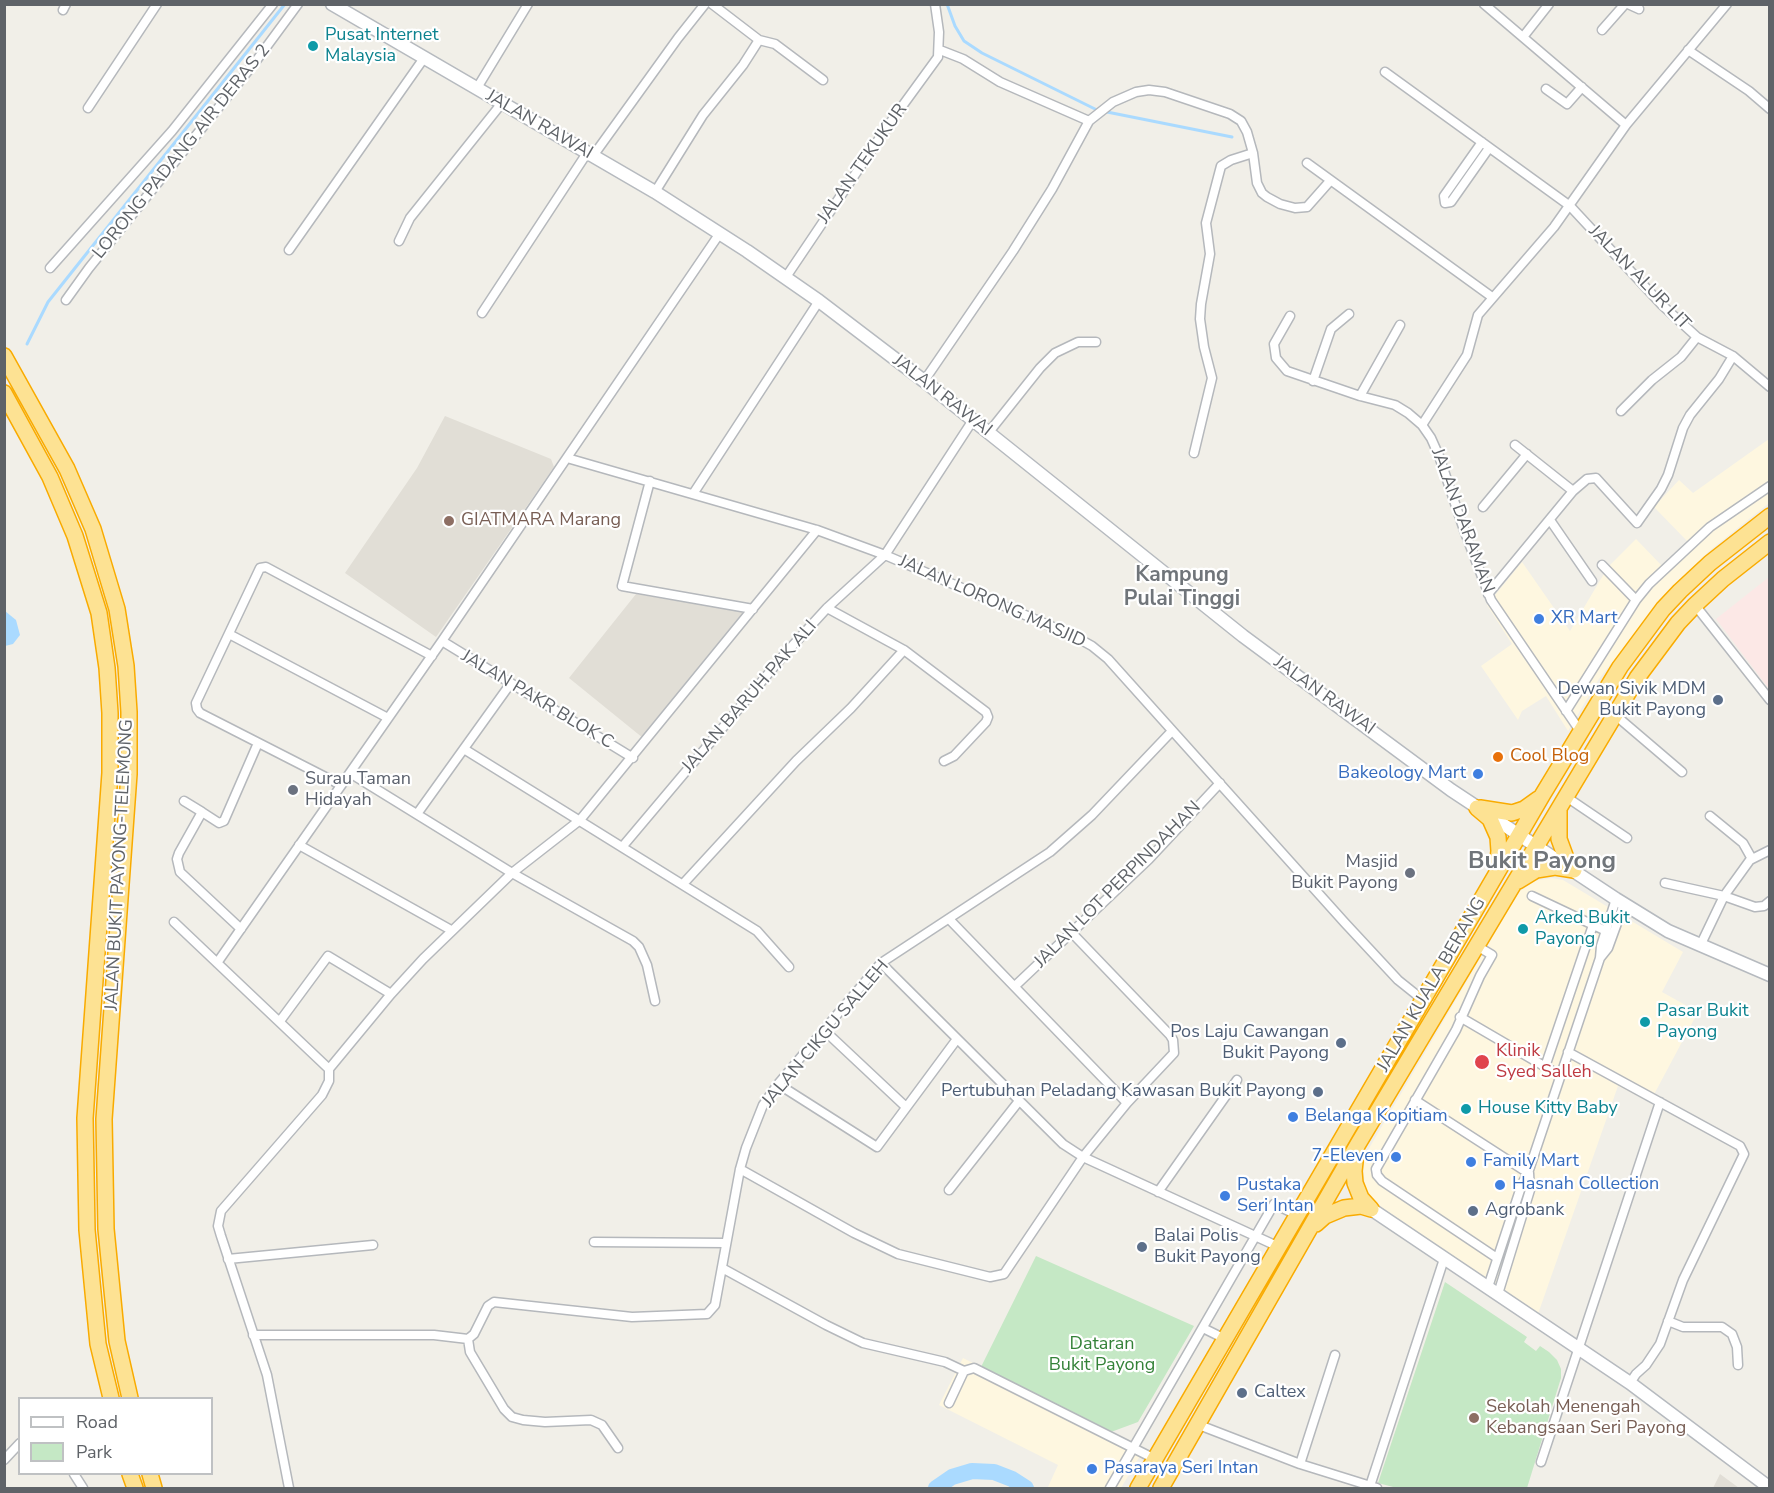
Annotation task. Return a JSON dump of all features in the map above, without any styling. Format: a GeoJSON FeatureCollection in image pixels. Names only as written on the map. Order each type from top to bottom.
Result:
{"type":"FeatureCollection","features":[{"type":"Feature","properties":{"kind":"highway","name":"JALAN BUKIT PAYONG-TELEMONG"},"geometry":{"type":"LineString","coordinates":[[4,356],[67,469],[93,529],[117,609],[126,666],[129,774],[104,1119],[106,1229],[117,1341],[130,1397]]}},
{"type":"Feature","properties":{"kind":"highway","name":"JALAN BUKIT PAYONG-TELEMONG"},"geometry":{"type":"LineString","coordinates":[[4,393],[50,477],[75,536],[99,613],[107,668],[110,773],[85,1118],[87,1230],[98,1344],[111,1397]]}},
{"type":"Feature","properties":{"kind":"highway","name":"JALAN KUALA BERANG"},"geometry":{"type":"LineString","coordinates":[[1138,1488],[1580,731],[1625,660],[1663,609],[1710,563],[1770,516]]}},
{"type":"Feature","properties":{"kind":"highway","name":"JALAN KUALA BERANG"},"geometry":{"type":"LineString","coordinates":[[1161,1488],[1358,1144],[1614,714],[1650,659],[1678,623],[1723,579],[1770,542]]}},
{"type":"Feature","properties":{"kind":"highway"},"geometry":{"type":"LineString","coordinates":[[1477,808],[1512,813],[1533,804],[1543,794]]}},
{"type":"Feature","properties":{"kind":"highway"},"geometry":{"type":"LineString","coordinates":[[1563,800],[1558,823],[1559,838],[1566,858],[1574,870]]}},
{"type":"Feature","properties":{"kind":"highway"},"geometry":{"type":"LineString","coordinates":[[1477,808],[1490,819],[1498,837],[1496,874]]}},
{"type":"Feature","properties":{"kind":"highway"},"geometry":{"type":"LineString","coordinates":[[1514,885],[1528,873],[1536,870],[1556,867],[1574,870]]}},
{"type":"Feature","properties":{"kind":"highway"},"geometry":{"type":"LineString","coordinates":[[1358,1144],[1354,1162],[1355,1183],[1361,1198],[1371,1209]]}},
{"type":"Feature","properties":{"kind":"highway"},"geometry":{"type":"LineString","coordinates":[[1310,1229],[1325,1216],[1344,1208],[1361,1206],[1371,1209]]}},
{"type":"Feature","properties":{"kind":"main road","name":"JALAN RAWAI"},"geometry":{"type":"LineString","coordinates":[[332,4],[655,192],[786,277],[989,432],[1252,643],[1477,808],[1668,931],[1770,975]]}},
{"type":"Feature","properties":{"kind":"main road"},"geometry":{"type":"LineString","coordinates":[[1371,1209],[1630,1383],[1770,1488]]}},
{"type":"Feature","properties":{"kind":"street"},"geometry":{"type":"LineString","coordinates":[[88,108],[157,4]]}},
{"type":"Feature","properties":{"kind":"street"},"geometry":{"type":"LineString","coordinates":[[50,268],[172,131],[273,4]]}},
{"type":"Feature","properties":{"kind":"street","name":"LORONG PADANG AIR DERAS 2"},"geometry":{"type":"LineString","coordinates":[[66,300],[89,268],[256,61],[298,4]]}},
{"type":"Feature","properties":{"kind":"street"},"geometry":{"type":"LineString","coordinates":[[477,88],[528,4]]}},
{"type":"Feature","properties":{"kind":"street"},"geometry":{"type":"LineString","coordinates":[[482,313],[590,154],[705,4]]}},
{"type":"Feature","properties":{"kind":"street"},"geometry":{"type":"LineString","coordinates":[[712,4],[759,40],[775,44],[823,80]]}},
{"type":"Feature","properties":{"kind":"street"},"geometry":{"type":"LineString","coordinates":[[935,4],[940,50],[963,59],[1000,82],[1089,121]]}},
{"type":"Feature","properties":{"kind":"street"},"geometry":{"type":"LineString","coordinates":[[1484,4],[1626,125]]}},
{"type":"Feature","properties":{"kind":"street"},"geometry":{"type":"LineString","coordinates":[[1523,37],[1550,4]]}},
{"type":"Feature","properties":{"kind":"street"},"geometry":{"type":"LineString","coordinates":[[1602,30],[1626,4],[1639,9]]}},
{"type":"Feature","properties":{"kind":"street"},"geometry":{"type":"LineString","coordinates":[[1422,425],[1467,355],[1476,320],[1492,297],[1570,206],[1626,125],[1727,4]]}},
{"type":"Feature","properties":{"kind":"street"},"geometry":{"type":"LineString","coordinates":[[655,192],[704,115],[743,65],[759,40]]}},
{"type":"Feature","properties":{"kind":"street","name":"JALAN TEKUKUR"},"geometry":{"type":"LineString","coordinates":[[786,277],[887,127],[934,63],[940,50]]}},
{"type":"Feature","properties":{"kind":"street"},"geometry":{"type":"LineString","coordinates":[[1688,50],[1749,91],[1770,109]]}},
{"type":"Feature","properties":{"kind":"street"},"geometry":{"type":"LineString","coordinates":[[289,250],[424,58]]}},
{"type":"Feature","properties":{"kind":"street","name":"JALAN ALUR LIT"},"geometry":{"type":"LineString","coordinates":[[1385,72],[1570,206],[1662,305],[1697,337],[1733,356],[1770,387]]}},
{"type":"Feature","properties":{"kind":"street"},"geometry":{"type":"LineString","coordinates":[[1546,89],[1567,104],[1582,87]]}},
{"type":"Feature","properties":{"kind":"street"},"geometry":{"type":"LineString","coordinates":[[924,381],[1013,251],[1052,189],[1089,121],[1113,102],[1136,92],[1149,90],[1165,92],[1230,114],[1240,121],[1247,132],[1253,153],[1257,183],[1262,193],[1280,204],[1294,208],[1307,207],[1330,181]]}},
{"type":"Feature","properties":{"kind":"street"},"geometry":{"type":"LineString","coordinates":[[399,241],[406,225],[502,103]]}},
{"type":"Feature","properties":{"kind":"street"},"geometry":{"type":"LineString","coordinates":[[1482,142],[1444,196],[1445,203],[1451,202],[1489,148]]}},
{"type":"Feature","properties":{"kind":"street"},"geometry":{"type":"LineString","coordinates":[[1194,453],[1212,378],[1200,319],[1210,254],[1207,234],[1209,211],[1221,166],[1253,153]]}},
{"type":"Feature","properties":{"kind":"street"},"geometry":{"type":"LineString","coordinates":[[1306,163],[1492,297]]}},
{"type":"Feature","properties":{"kind":"street"},"geometry":{"type":"LineString","coordinates":[[218,963],[432,656],[720,233]]}},
{"type":"Feature","properties":{"kind":"street"},"geometry":{"type":"LineString","coordinates":[[693,494],[819,301]]}},
{"type":"Feature","properties":{"kind":"street"},"geometry":{"type":"LineString","coordinates":[[1313,381],[1331,329],[1349,314]]}},
{"type":"Feature","properties":{"kind":"street","name":"JALAN DARAMAN"},"geometry":{"type":"LineString","coordinates":[[1290,316],[1274,344],[1276,358],[1287,371],[1360,396],[1395,405],[1422,425],[1431,438],[1488,594],[1580,731]]}},
{"type":"Feature","properties":{"kind":"street"},"geometry":{"type":"LineString","coordinates":[[1360,396],[1400,325]]}},
{"type":"Feature","properties":{"kind":"street"},"geometry":{"type":"LineString","coordinates":[[1621,411],[1652,380],[1681,357],[1697,337]]}},
{"type":"Feature","properties":{"kind":"street"},"geometry":{"type":"LineString","coordinates":[[989,432],[1040,368],[1055,353],[1078,342],[1096,342]]}},
{"type":"Feature","properties":{"kind":"street"},"geometry":{"type":"LineString","coordinates":[[1488,594],[1573,491],[1591,477],[1596,478],[1637,523],[1668,475],[1687,422],[1733,356]]}},
{"type":"Feature","properties":{"kind":"street","name":"JALAN BARUH PAK ALI"},"geometry":{"type":"LineString","coordinates":[[623,846],[784,655],[827,608],[885,555],[973,420]]}},
{"type":"Feature","properties":{"kind":"street"},"geometry":{"type":"LineString","coordinates":[[1515,445],[1573,491]]}},
{"type":"Feature","properties":{"kind":"street"},"geometry":{"type":"LineString","coordinates":[[1483,507],[1527,454]]}},
{"type":"Feature","properties":{"kind":"street","name":"JALAN LORONG MASJID"},"geometry":{"type":"LineString","coordinates":[[567,458],[817,530],[885,555],[1082,640],[1108,659],[1353,932],[1398,980],[1423,1000]]}},
{"type":"Feature","properties":{"kind":"street"},"geometry":{"type":"LineString","coordinates":[[650,481],[622,586],[753,609]]}},
{"type":"Feature","properties":{"kind":"street"},"geometry":{"type":"LineString","coordinates":[[1566,711],[1636,600],[1649,584],[1710,527],[1770,486]]}},
{"type":"Feature","properties":{"kind":"street"},"geometry":{"type":"LineString","coordinates":[[1550,520],[1592,581]]}},
{"type":"Feature","properties":{"kind":"street"},"geometry":{"type":"LineString","coordinates":[[290,1488],[267,1375],[218,1226],[221,1211],[322,1095],[329,1081],[329,1069],[391,994],[451,930],[512,873],[580,820],[633,758],[817,530]]}},
{"type":"Feature","properties":{"kind":"street"},"geometry":{"type":"LineString","coordinates":[[1602,565],[1636,600]]}},
{"type":"Feature","properties":{"kind":"street"},"geometry":{"type":"LineString","coordinates":[[341,785],[200,713],[196,703],[261,568],[266,567],[432,656]]}},
{"type":"Feature","properties":{"kind":"street"},"geometry":{"type":"LineString","coordinates":[[1695,605],[1770,700]]}},
{"type":"Feature","properties":{"kind":"street"},"geometry":{"type":"LineString","coordinates":[[827,608],[904,650],[986,712],[988,717],[986,722],[954,756],[944,761]]}},
{"type":"Feature","properties":{"kind":"street"},"geometry":{"type":"LineString","coordinates":[[229,634],[388,718]]}},
{"type":"Feature","properties":{"kind":"street","name":"JALAN PAKR BLOK C"},"geometry":{"type":"LineString","coordinates":[[442,641],[633,758]]}},
{"type":"Feature","properties":{"kind":"street"},"geometry":{"type":"LineString","coordinates":[[683,884],[796,761],[851,708],[904,650]]}},
{"type":"Feature","properties":{"kind":"street"},"geometry":{"type":"LineString","coordinates":[[417,814],[511,683]]}},
{"type":"Feature","properties":{"kind":"street"},"geometry":{"type":"LineString","coordinates":[[1614,714],[1682,772]]}},
{"type":"Feature","properties":{"kind":"street","name":"JALAN CIKGU SALLEH"},"geometry":{"type":"LineString","coordinates":[[468,1339],[474,1334],[488,1306],[494,1302],[632,1317],[707,1314],[715,1305],[740,1169],[763,1105],[778,1084],[881,963],[1050,852],[1092,815],[1173,731]]}},
{"type":"Feature","properties":{"kind":"street"},"geometry":{"type":"LineString","coordinates":[[184,801],[219,823],[223,822],[258,742]]}},
{"type":"Feature","properties":{"kind":"street"},"geometry":{"type":"LineString","coordinates":[[464,749],[757,931],[789,967]]}},
{"type":"Feature","properties":{"kind":"street"},"geometry":{"type":"LineString","coordinates":[[350,773],[512,873],[633,941],[639,947],[647,964],[655,1001]]}},
{"type":"Feature","properties":{"kind":"street","name":"JALAN LOT PERPINDAHAN"},"geometry":{"type":"LineString","coordinates":[[1015,986],[1149,859],[1220,783]]}},
{"type":"Feature","properties":{"kind":"street"},"geometry":{"type":"LineString","coordinates":[[1563,800],[1627,838]]}},
{"type":"Feature","properties":{"kind":"street"},"geometry":{"type":"LineString","coordinates":[[202,813],[179,853],[180,872],[241,929]]}},
{"type":"Feature","properties":{"kind":"street"},"geometry":{"type":"LineString","coordinates":[[1710,816],[1743,843],[1752,859]]}},
{"type":"Feature","properties":{"kind":"street"},"geometry":{"type":"LineString","coordinates":[[299,845],[451,930]]}},
{"type":"Feature","properties":{"kind":"street"},"geometry":{"type":"LineString","coordinates":[[1700,946],[1724,896],[1752,859],[1770,850]]}},
{"type":"Feature","properties":{"kind":"street"},"geometry":{"type":"LineString","coordinates":[[1665,882],[1724,896],[1760,908],[1770,901]]}},
{"type":"Feature","properties":{"kind":"street"},"geometry":{"type":"LineString","coordinates":[[1532,896],[1606,931]]}},
{"type":"Feature","properties":{"kind":"street"},"geometry":{"type":"LineString","coordinates":[[1493,1291],[1497,1258],[1561,1076],[1600,958],[1606,931],[1620,902]]}},
{"type":"Feature","properties":{"kind":"street"},"geometry":{"type":"LineString","coordinates":[[1600,958],[1608,948],[1620,902]]}},
{"type":"Feature","properties":{"kind":"street"},"geometry":{"type":"LineString","coordinates":[[949,919],[1127,1104]]}},
{"type":"Feature","properties":{"kind":"street"},"geometry":{"type":"LineString","coordinates":[[174,922],[329,1069]]}},
{"type":"Feature","properties":{"kind":"street"},"geometry":{"type":"LineString","coordinates":[[1545,1067],[1593,925]]}},
{"type":"Feature","properties":{"kind":"street"},"geometry":{"type":"LineString","coordinates":[[740,1169],[854,1233],[898,1254],[990,1277],[1000,1276],[1007,1271],[1027,1237],[1083,1157],[1173,1053],[1173,1040],[1071,932]]}},
{"type":"Feature","properties":{"kind":"street"},"geometry":{"type":"LineString","coordinates":[[1477,946],[1492,955],[1460,1017],[1456,1030],[1378,1163],[1377,1175],[1382,1181],[1497,1258]]}},
{"type":"Feature","properties":{"kind":"street"},"geometry":{"type":"LineString","coordinates":[[280,1021],[328,956],[391,994]]}},
{"type":"Feature","properties":{"kind":"street"},"geometry":{"type":"LineString","coordinates":[[881,963],[1063,1144],[1083,1157],[1279,1247]]}},
{"type":"Feature","properties":{"kind":"street"},"geometry":{"type":"LineString","coordinates":[[1460,1017],[1561,1076]]}},
{"type":"Feature","properties":{"kind":"street"},"geometry":{"type":"LineString","coordinates":[[825,1031],[906,1107]]}},
{"type":"Feature","properties":{"kind":"street"},"geometry":{"type":"LineString","coordinates":[[778,1084],[877,1147],[957,1039]]}},
{"type":"Feature","properties":{"kind":"street"},"geometry":{"type":"LineString","coordinates":[[1568,1052],[1740,1146],[1744,1154],[1683,1280],[1660,1344],[1630,1383]]}},
{"type":"Feature","properties":{"kind":"street"},"geometry":{"type":"LineString","coordinates":[[1158,1192],[1237,1080]]}},
{"type":"Feature","properties":{"kind":"street"},"geometry":{"type":"LineString","coordinates":[[1415,1100],[1528,1173]]}},
{"type":"Feature","properties":{"kind":"street"},"geometry":{"type":"LineString","coordinates":[[950,1190],[1019,1101]]}},
{"type":"Feature","properties":{"kind":"street"},"geometry":{"type":"LineString","coordinates":[[1541,1462],[1660,1102]]}},
{"type":"Feature","properties":{"kind":"street"},"geometry":{"type":"LineString","coordinates":[[1493,1291],[1530,1190],[1528,1173]]}},
{"type":"Feature","properties":{"kind":"street"},"geometry":{"type":"LineString","coordinates":[[1110,1488],[1274,1204],[1297,1215]]}},
{"type":"Feature","properties":{"kind":"street"},"geometry":{"type":"LineString","coordinates":[[594,1242],[726,1244]]}},
{"type":"Feature","properties":{"kind":"street"},"geometry":{"type":"LineString","coordinates":[[228,1259],[373,1245]]}},
{"type":"Feature","properties":{"kind":"street"},"geometry":{"type":"LineString","coordinates":[[1199,1425],[1300,1464],[1374,1487],[1444,1259]]}},
{"type":"Feature","properties":{"kind":"street"},"geometry":{"type":"LineString","coordinates":[[722,1268],[863,1343],[945,1362],[964,1371],[974,1368],[1155,1459]]}},
{"type":"Feature","properties":{"kind":"street"},"geometry":{"type":"LineString","coordinates":[[1668,1321],[1683,1327],[1722,1328],[1732,1334],[1737,1347],[1738,1365]]}},
{"type":"Feature","properties":{"kind":"street"},"geometry":{"type":"LineString","coordinates":[[1203,1328],[1225,1339]]}},
{"type":"Feature","properties":{"kind":"street"},"geometry":{"type":"LineString","coordinates":[[253,1335],[434,1335],[468,1339],[470,1352],[504,1409],[512,1417],[544,1422],[591,1420],[602,1425],[618,1448]]}},
{"type":"Feature","properties":{"kind":"street"},"geometry":{"type":"LineString","coordinates":[[1300,1464],[1335,1355]]}},
{"type":"Feature","properties":{"kind":"street"},"geometry":{"type":"LineString","coordinates":[[949,1403],[964,1371]]}},
{"type":"Feature","properties":{"kind":"street"},"geometry":{"type":"LineString","coordinates":[[4,1460],[18,1445]]}},
{"type":"Feature","properties":{"kind":"shaded area","name":"GIATMARA Marang"},"geometry":{"type":"Polygon","coordinates":[[[445,416],[551,459],[554,467],[436,637],[345,573],[417,468],[445,416]]]}},
{"type":"Feature","properties":{"kind":"shaded area"},"geometry":{"type":"Polygon","coordinates":[[[1769,439],[1769,503],[1708,552],[1654,609],[1599,679],[1568,731],[1546,696],[1522,711],[1518,720],[1481,666],[1512,644],[1487,605],[1522,562],[1570,631],[1608,567],[1636,539],[1664,568],[1689,543],[1654,507],[1679,480],[1693,493],[1769,439]]]}},
{"type":"Feature","properties":{"kind":"shaded area"},"geometry":{"type":"Polygon","coordinates":[[[1769,577],[1769,689],[1716,619],[1769,577]]]}},
{"type":"Feature","properties":{"kind":"shaded area"},"geometry":{"type":"Polygon","coordinates":[[[636,594],[744,612],[643,738],[569,678],[636,594]]]}},
{"type":"Feature","properties":{"kind":"shaded area"},"geometry":{"type":"Polygon","coordinates":[[[1552,878],[1563,880],[1683,952],[1662,992],[1698,1012],[1650,1102],[1618,1086],[1538,1314],[1377,1204],[1365,1188],[1363,1164],[1368,1150],[1519,892],[1534,881],[1552,878]]]}},
{"type":"Feature","properties":{"kind":"shaded area"},"geometry":{"type":"Polygon","coordinates":[[[963,1358],[1144,1449],[1121,1488],[1050,1488],[1048,1487],[1058,1465],[939,1405],[963,1358]]]}},
{"type":"Feature","properties":{"kind":"shaded area"},"geometry":{"type":"Polygon","coordinates":[[[1720,1474],[1739,1488],[1713,1488],[1720,1474]]]}},
{"type":"Feature","properties":{"kind":"green space","name":"Dataran Bukit Payong"},"geometry":{"type":"Polygon","coordinates":[[[1036,1256],[1194,1326],[1138,1422],[1111,1432],[981,1367],[1036,1256]]]}},
{"type":"Feature","properties":{"kind":"green space","name":"Sekolah Menengah Kebangsaan Seri Payong"},"geometry":{"type":"Polygon","coordinates":[[[1445,1282],[1527,1337],[1524,1342],[1536,1351],[1540,1346],[1549,1352],[1557,1360],[1561,1369],[1561,1378],[1527,1488],[1397,1488],[1378,1483],[1445,1282]]]}},
{"type":"Feature","properties":{"kind":"water"},"geometry":{"type":"Polygon","coordinates":[[[5,611],[16,620],[20,635],[13,644],[5,646],[5,611]]]}},
{"type":"Feature","properties":{"kind":"waterway"},"geometry":{"type":"LineString","coordinates":[[27,344],[48,302],[285,4]]}},
{"type":"Feature","properties":{"kind":"waterway"},"geometry":{"type":"LineString","coordinates":[[947,4],[955,26],[964,41],[982,53],[1097,110],[1232,137]]}},
{"type":"Feature","properties":{"kind":"waterway"},"geometry":{"type":"LineString","coordinates":[[936,1488],[952,1477],[972,1471],[994,1472],[1026,1488]]}},
{"type":"Feature","properties":{"kind":"place","name":"Pusat Internet Malaysia"},"geometry":{"type":"Point","coordinates":[313,46]}},
{"type":"Feature","properties":{"kind":"place","name":"GIATMARA Marang"},"geometry":{"type":"Point","coordinates":[449,521]}},
{"type":"Feature","properties":{"kind":"place","name":"XR Mart"},"geometry":{"type":"Point","coordinates":[1539,619]}},
{"type":"Feature","properties":{"kind":"place","name":"Dewan Sivik MDM Bukit Payong"},"geometry":{"type":"Point","coordinates":[1718,700]}},
{"type":"Feature","properties":{"kind":"place","name":"Cool Blog"},"geometry":{"type":"Point","coordinates":[1498,757]}},
{"type":"Feature","properties":{"kind":"place","name":"Bakeology Mart"},"geometry":{"type":"Point","coordinates":[1478,774]}},
{"type":"Feature","properties":{"kind":"place","name":"Surau Taman Hidayah"},"geometry":{"type":"Point","coordinates":[293,790]}},
{"type":"Feature","properties":{"kind":"place","name":"Masjid Bukit Payong"},"geometry":{"type":"Point","coordinates":[1410,873]}},
{"type":"Feature","properties":{"kind":"place","name":"Arked Bukit Payong"},"geometry":{"type":"Point","coordinates":[1523,929]}},
{"type":"Feature","properties":{"kind":"place","name":"Pasar Bukit Payong"},"geometry":{"type":"Point","coordinates":[1645,1022]}},
{"type":"Feature","properties":{"kind":"place","name":"Pos Laju Cawangan Bukit Payong"},"geometry":{"type":"Point","coordinates":[1341,1043]}},
{"type":"Feature","properties":{"kind":"place","name":"Klinik Syed Salleh"},"geometry":{"type":"Point","coordinates":[1482,1062]}},
{"type":"Feature","properties":{"kind":"place","name":"Pertubuhan Peladang Kawasan Bukit Payong"},"geometry":{"type":"Point","coordinates":[1318,1092]}},
{"type":"Feature","properties":{"kind":"place","name":"House Kitty Baby"},"geometry":{"type":"Point","coordinates":[1466,1109]}},
{"type":"Feature","properties":{"kind":"place","name":"Belanga Kopitiam"},"geometry":{"type":"Point","coordinates":[1293,1117]}},
{"type":"Feature","properties":{"kind":"place","name":"7-Eleven"},"geometry":{"type":"Point","coordinates":[1396,1157]}},
{"type":"Feature","properties":{"kind":"place","name":"Family Mart"},"geometry":{"type":"Point","coordinates":[1471,1162]}},
{"type":"Feature","properties":{"kind":"place","name":"Hasnah Collection"},"geometry":{"type":"Point","coordinates":[1500,1185]}},
{"type":"Feature","properties":{"kind":"place","name":"Pustaka Seri Intan"},"geometry":{"type":"Point","coordinates":[1225,1196]}},
{"type":"Feature","properties":{"kind":"place","name":"Agrobank"},"geometry":{"type":"Point","coordinates":[1473,1211]}},
{"type":"Feature","properties":{"kind":"place","name":"Balai Polis Bukit Payong"},"geometry":{"type":"Point","coordinates":[1142,1247]}},
{"type":"Feature","properties":{"kind":"place","name":"Caltex"},"geometry":{"type":"Point","coordinates":[1242,1393]}},
{"type":"Feature","properties":{"kind":"place","name":"Sekolah Menengah Kebangsaan Seri Payong"},"geometry":{"type":"Point","coordinates":[1474,1418]}},
{"type":"Feature","properties":{"kind":"place","name":"Pasaraya Seri Intan"},"geometry":{"type":"Point","coordinates":[1092,1469]}},
{"type":"Feature","properties":{"kind":"district","name":"Kampung Pulai Tinggi"},"geometry":{"type":"Point","coordinates":[1182,588]}},
{"type":"Feature","properties":{"kind":"district","name":"Bukit Payong"},"geometry":{"type":"Point","coordinates":[1542,862]}}]}
